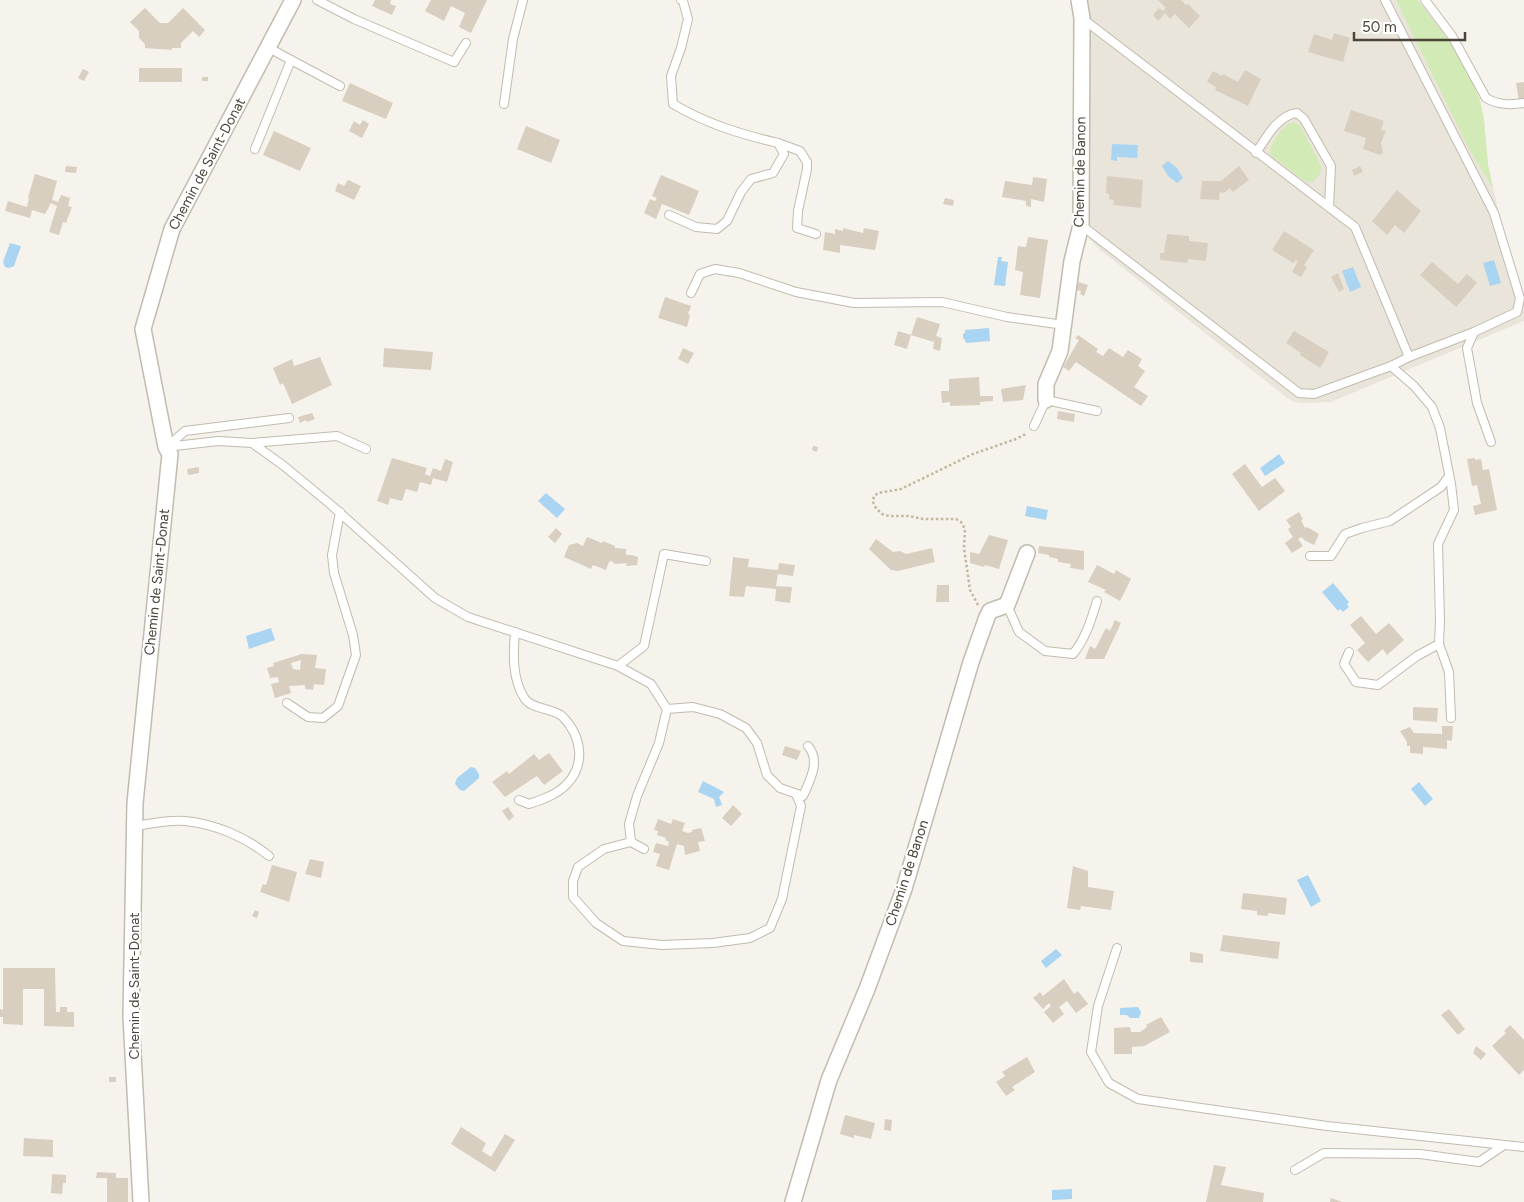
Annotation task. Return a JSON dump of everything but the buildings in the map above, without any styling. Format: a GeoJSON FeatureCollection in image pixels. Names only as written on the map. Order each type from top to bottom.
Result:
{"type":"FeatureCollection","features":[{"type":"Feature","properties":{"kind":"street","name":"Chemin de Saint-Donat"},"geometry":{"type":"LineString","coordinates":[[141,1202],[131,1016],[135,803],[170,454],[166,447],[142,329],[172,229],[294,0]]}},
{"type":"Feature","properties":{"kind":"street","name":"Chemin de Banon"},"geometry":{"type":"LineString","coordinates":[[1046,400],[1046,384],[1060,351],[1072,261],[1081,225],[1082,18],[1079,0]]}},
{"type":"Feature","properties":{"kind":"street"},"geometry":{"type":"LineString","coordinates":[[987,617],[990,612],[1007,605],[1027,553]]}},
{"type":"Feature","properties":{"kind":"street","name":"Chemin de Banon"},"geometry":{"type":"LineString","coordinates":[[793,1202],[829,1080],[867,989],[904,889],[968,672],[987,617]]}},
{"type":"Feature","properties":{"kind":"lane"},"geometry":{"type":"LineString","coordinates":[[317,0],[354,19],[454,62],[466,43]]}},
{"type":"Feature","properties":{"kind":"lane"},"geometry":{"type":"LineString","coordinates":[[504,104],[514,39],[523,0]]}},
{"type":"Feature","properties":{"kind":"lane"},"geometry":{"type":"LineString","coordinates":[[681,0],[683,1],[688,19],[681,48],[671,76],[673,104],[695,117],[730,131],[778,143],[800,151],[807,162],[807,169],[798,211],[797,228],[816,234]]}},
{"type":"Feature","properties":{"kind":"lane"},"geometry":{"type":"LineString","coordinates":[[1081,225],[1299,393],[1314,394],[1390,366],[1409,356],[1474,332],[1517,312],[1520,298],[1494,213],[1385,0]]}},
{"type":"Feature","properties":{"kind":"lane"},"geometry":{"type":"LineString","coordinates":[[1424,0],[1452,36],[1486,98],[1495,103],[1524,103]]}},
{"type":"Feature","properties":{"kind":"lane"},"geometry":{"type":"LineString","coordinates":[[1082,18],[1355,228],[1409,356]]}},
{"type":"Feature","properties":{"kind":"lane"},"geometry":{"type":"LineString","coordinates":[[269,48],[340,86]]}},
{"type":"Feature","properties":{"kind":"lane"},"geometry":{"type":"LineString","coordinates":[[255,149],[291,60]]}},
{"type":"Feature","properties":{"kind":"lane"},"geometry":{"type":"LineString","coordinates":[[1256,153],[1276,125],[1289,114],[1296,113],[1304,119],[1331,166],[1329,207]]}},
{"type":"Feature","properties":{"kind":"lane"},"geometry":{"type":"LineString","coordinates":[[669,215],[696,226],[717,229],[728,222],[741,192],[751,179],[773,173],[784,154],[778,143]]}},
{"type":"Feature","properties":{"kind":"lane"},"geometry":{"type":"LineString","coordinates":[[691,293],[700,274],[715,268],[739,273],[796,292],[854,303],[942,302],[1007,316],[1064,324]]}},
{"type":"Feature","properties":{"kind":"lane"},"geometry":{"type":"LineString","coordinates":[[1474,332],[1467,348],[1477,403],[1491,442]]}},
{"type":"Feature","properties":{"kind":"lane"},"geometry":{"type":"LineString","coordinates":[[1390,366],[1414,386],[1432,406],[1440,428],[1449,476],[1454,510],[1438,544],[1439,644],[1448,672],[1451,718]]}},
{"type":"Feature","properties":{"kind":"lane"},"geometry":{"type":"LineString","coordinates":[[1034,426],[1046,400],[1097,411]]}},
{"type":"Feature","properties":{"kind":"lane"},"geometry":{"type":"LineString","coordinates":[[166,447],[185,431],[289,418]]}},
{"type":"Feature","properties":{"kind":"lane"},"geometry":{"type":"LineString","coordinates":[[166,447],[218,441],[252,443],[337,436],[366,449]]}},
{"type":"Feature","properties":{"kind":"lane"},"geometry":{"type":"LineString","coordinates":[[252,443],[284,466],[340,512],[435,598],[468,617],[618,666],[651,684],[667,709],[659,743],[637,796],[629,824],[631,842]]}},
{"type":"Feature","properties":{"kind":"lane"},"geometry":{"type":"LineString","coordinates":[[1310,556],[1331,556],[1345,534],[1390,521],[1441,486],[1449,476]]}},
{"type":"Feature","properties":{"kind":"lane"},"geometry":{"type":"LineString","coordinates":[[287,703],[308,717],[323,718],[338,706],[356,655],[353,635],[336,581],[332,555],[340,512]]}},
{"type":"Feature","properties":{"kind":"lane"},"geometry":{"type":"LineString","coordinates":[[618,666],[644,646],[664,554],[706,561]]}},
{"type":"Feature","properties":{"kind":"lane"},"geometry":{"type":"LineString","coordinates":[[1007,605],[1018,632],[1045,651],[1073,654],[1080,646],[1088,628],[1097,600]]}},
{"type":"Feature","properties":{"kind":"lane"},"geometry":{"type":"LineString","coordinates":[[515,632],[514,650],[517,683],[527,701],[562,716],[579,741],[580,759],[575,773],[566,786],[546,798],[528,804],[519,800]]}},
{"type":"Feature","properties":{"kind":"lane"},"geometry":{"type":"LineString","coordinates":[[1349,652],[1344,664],[1356,682],[1378,685],[1417,656],[1439,644]]}},
{"type":"Feature","properties":{"kind":"lane"},"geometry":{"type":"LineString","coordinates":[[667,709],[693,707],[720,714],[746,728],[756,743],[767,775],[780,788],[804,796],[816,763],[812,750],[808,746]]}},
{"type":"Feature","properties":{"kind":"lane"},"geometry":{"type":"LineString","coordinates":[[644,849],[631,842],[604,849],[578,867],[573,881],[573,896],[596,924],[623,941],[662,945],[713,943],[750,938],[770,928],[782,899],[801,806],[796,794]]}},
{"type":"Feature","properties":{"kind":"lane"},"geometry":{"type":"LineString","coordinates":[[135,826],[184,821],[219,828],[253,843],[270,856]]}},
{"type":"Feature","properties":{"kind":"lane"},"geometry":{"type":"LineString","coordinates":[[1117,948],[1098,1006],[1091,1052],[1109,1083],[1138,1099],[1327,1126],[1524,1147]]}},
{"type":"Feature","properties":{"kind":"lane"},"geometry":{"type":"LineString","coordinates":[[1295,1170],[1324,1154],[1420,1154],[1479,1162],[1504,1145]]}},
{"type":"Feature","properties":{"kind":"path"},"geometry":{"type":"LineString","coordinates":[[987,617],[975,601],[970,590],[964,548],[965,529],[961,522],[956,519],[923,519],[882,514],[873,502],[874,496],[878,493],[901,488],[973,454],[1016,439],[1027,434],[1034,426]]}},
{"type":"Feature","properties":{"kind":"shaded area"},"geometry":{"type":"Polygon","coordinates":[[[1072,0],[1418,0],[1452,43],[1480,100],[1484,120],[1488,165],[1505,240],[1524,299],[1524,321],[1331,402],[1294,402],[1286,397],[1099,249],[1083,232],[1087,97],[1072,0]]]}},
{"type":"Feature","properties":{"kind":"green space"},"geometry":{"type":"Polygon","coordinates":[[[1396,0],[1418,0],[1462,59],[1480,100],[1484,120],[1488,165],[1493,188],[1469,149],[1396,0]]]}},
{"type":"Feature","properties":{"kind":"green space"},"geometry":{"type":"Polygon","coordinates":[[[1293,122],[1300,125],[1321,166],[1320,174],[1313,182],[1305,181],[1270,153],[1272,144],[1278,135],[1293,122]]]}},
{"type":"Feature","properties":{"kind":"water"},"geometry":{"type":"Polygon","coordinates":[[[1112,144],[1138,145],[1137,158],[1117,157],[1117,161],[1111,160],[1112,144]]]}},
{"type":"Feature","properties":{"kind":"water"},"geometry":{"type":"Polygon","coordinates":[[[1168,161],[1177,168],[1183,178],[1177,183],[1168,176],[1162,166],[1168,161]]]}},
{"type":"Feature","properties":{"kind":"water"},"geometry":{"type":"Polygon","coordinates":[[[10,243],[21,246],[14,266],[9,268],[5,267],[3,262],[10,243]]]}},
{"type":"Feature","properties":{"kind":"water"},"geometry":{"type":"Polygon","coordinates":[[[998,257],[1002,257],[1001,261],[1008,262],[1005,286],[994,285],[998,257]]]}},
{"type":"Feature","properties":{"kind":"water"},"geometry":{"type":"Polygon","coordinates":[[[1494,260],[1501,283],[1490,286],[1483,263],[1494,260]]]}},
{"type":"Feature","properties":{"kind":"water"},"geometry":{"type":"Polygon","coordinates":[[[1353,267],[1361,287],[1350,292],[1342,271],[1353,267]]]}},
{"type":"Feature","properties":{"kind":"water"},"geometry":{"type":"Polygon","coordinates":[[[989,328],[990,341],[966,343],[963,338],[965,330],[989,328]]]}},
{"type":"Feature","properties":{"kind":"water"},"geometry":{"type":"Polygon","coordinates":[[[1279,454],[1285,463],[1265,476],[1260,468],[1279,454]]]}},
{"type":"Feature","properties":{"kind":"water"},"geometry":{"type":"Polygon","coordinates":[[[546,493],[565,509],[557,518],[538,501],[546,493]]]}},
{"type":"Feature","properties":{"kind":"water"},"geometry":{"type":"Polygon","coordinates":[[[1027,506],[1048,510],[1046,520],[1025,516],[1027,506]]]}},
{"type":"Feature","properties":{"kind":"water"},"geometry":{"type":"Polygon","coordinates":[[[1333,583],[1349,602],[1347,604],[1349,607],[1343,612],[1340,609],[1338,611],[1322,592],[1333,583]]]}},
{"type":"Feature","properties":{"kind":"water"},"geometry":{"type":"Polygon","coordinates":[[[271,628],[275,640],[249,649],[246,636],[271,628]]]}},
{"type":"Feature","properties":{"kind":"water"},"geometry":{"type":"Polygon","coordinates":[[[471,767],[475,768],[479,778],[464,791],[460,790],[455,784],[457,778],[471,767]]]}},
{"type":"Feature","properties":{"kind":"water"},"geometry":{"type":"Polygon","coordinates":[[[703,781],[724,792],[719,797],[722,805],[716,807],[714,799],[698,792],[703,781]]]}},
{"type":"Feature","properties":{"kind":"water"},"geometry":{"type":"Polygon","coordinates":[[[1419,782],[1433,799],[1425,806],[1411,789],[1419,782]]]}},
{"type":"Feature","properties":{"kind":"water"},"geometry":{"type":"Polygon","coordinates":[[[1308,875],[1321,901],[1311,907],[1297,880],[1308,875]]]}},
{"type":"Feature","properties":{"kind":"water"},"geometry":{"type":"Polygon","coordinates":[[[1056,949],[1062,955],[1046,968],[1041,961],[1056,949]]]}},
{"type":"Feature","properties":{"kind":"water"},"geometry":{"type":"Polygon","coordinates":[[[1138,1007],[1141,1012],[1139,1018],[1120,1015],[1120,1008],[1138,1007]]]}},
{"type":"Feature","properties":{"kind":"water"},"geometry":{"type":"Polygon","coordinates":[[[1072,1189],[1072,1199],[1052,1200],[1052,1190],[1072,1189]]]}}]}
